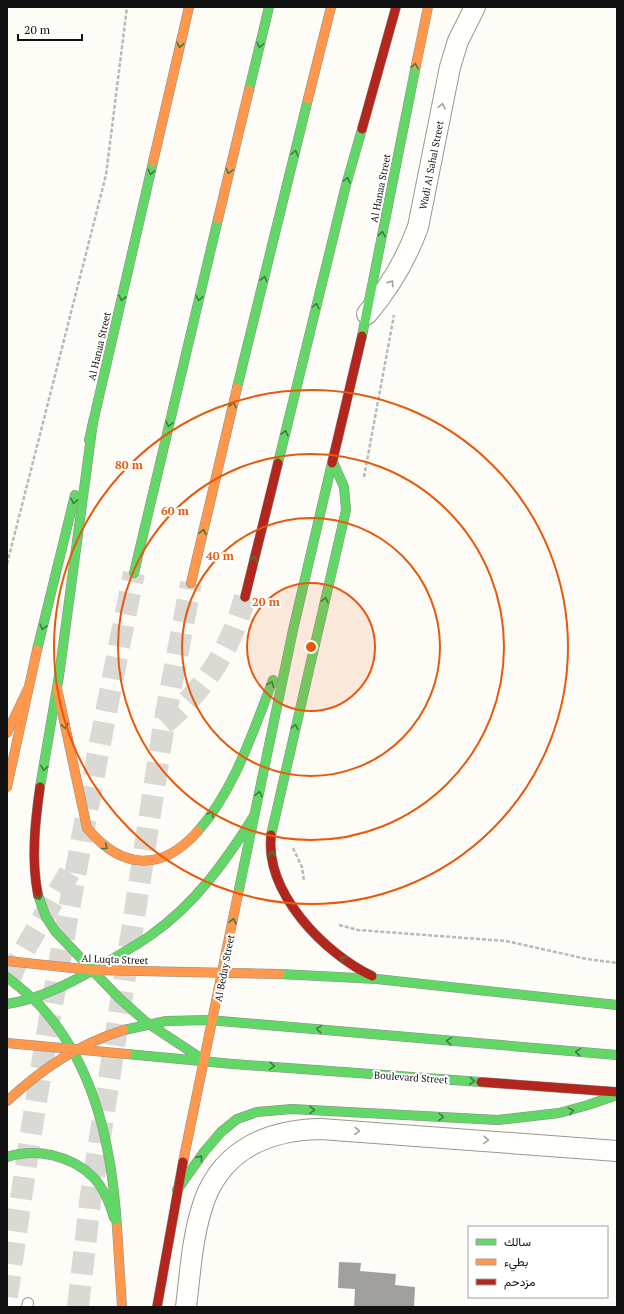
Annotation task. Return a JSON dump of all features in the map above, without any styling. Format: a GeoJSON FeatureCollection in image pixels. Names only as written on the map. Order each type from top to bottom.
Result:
{"type":"FeatureCollection","features":[{"type":"Feature","properties":{"kind":"main road","name":"Al Hanaa Street"},"geometry":{"type":"LineString","coordinates":[[28,689],[93,422],[189,7]]}},
{"type":"Feature","properties":{"kind":"main road"},"geometry":{"type":"LineString","coordinates":[[134,573],[269,7]]}},
{"type":"Feature","properties":{"kind":"main road"},"geometry":{"type":"LineString","coordinates":[[191,583],[230,415],[331,7]]}},
{"type":"Feature","properties":{"kind":"main road"},"geometry":{"type":"LineString","coordinates":[[245,597],[346,185],[396,7]]}},
{"type":"Feature","properties":{"kind":"main road","name":"Al Hanaa Street"},"geometry":{"type":"LineString","coordinates":[[293,630],[367,314],[402,129],[428,7]]}},
{"type":"Feature","properties":{"kind":"main road"},"geometry":{"type":"LineString","coordinates":[[93,422],[57,688],[35,822],[35,860],[38,896],[46,917],[60,936],[75,954],[128,1007],[205,1061]]}},
{"type":"Feature","properties":{"kind":"main road"},"geometry":{"type":"LineString","coordinates":[[333,462],[344,487],[346,510],[279,797],[272,834],[271,860],[281,885],[301,916],[341,959],[377,979]]}},
{"type":"Feature","properties":{"kind":"main road"},"geometry":{"type":"LineString","coordinates":[[57,688],[87,828],[102,846],[122,858],[146,862],[168,857],[188,845],[203,829],[232,779],[293,630]]}},
{"type":"Feature","properties":{"kind":"main road","name":"Al Beday Street"},"geometry":{"type":"LineString","coordinates":[[157,1307],[177,1190],[205,1061],[293,630]]}},
{"type":"Feature","properties":{"kind":"main road"},"geometry":{"type":"LineString","coordinates":[[7,733],[28,689]]}},
{"type":"Feature","properties":{"kind":"main road"},"geometry":{"type":"LineString","coordinates":[[7,787],[28,689]]}},
{"type":"Feature","properties":{"kind":"main road"},"geometry":{"type":"LineString","coordinates":[[7,1004],[34,999],[60,988],[123,954],[152,934],[180,911],[208,882],[233,850],[254,816]]}},
{"type":"Feature","properties":{"kind":"main road","name":"Al Luqta Street"},"geometry":{"type":"LineString","coordinates":[[7,961],[92,970],[223,973]]}},
{"type":"Feature","properties":{"kind":"main road"},"geometry":{"type":"LineString","coordinates":[[223,973],[252,972],[377,979],[616,1005]]}},
{"type":"Feature","properties":{"kind":"main road"},"geometry":{"type":"LineString","coordinates":[[7,977],[34,999],[74,1049],[91,1085],[107,1140],[117,1231],[122,1307]]}},
{"type":"Feature","properties":{"kind":"main road"},"geometry":{"type":"LineString","coordinates":[[7,1101],[27,1082],[74,1049],[98,1038],[149,1023],[184,1020],[213,1021],[617,1055]]}},
{"type":"Feature","properties":{"kind":"main road"},"geometry":{"type":"LineString","coordinates":[[7,1043],[205,1061]]}},
{"type":"Feature","properties":{"kind":"main road","name":"Boulevard Street"},"geometry":{"type":"LineString","coordinates":[[205,1061],[617,1092]]}},
{"type":"Feature","properties":{"kind":"main road"},"geometry":{"type":"LineString","coordinates":[[177,1190],[210,1145],[230,1126],[237,1120],[262,1111],[292,1109],[498,1120],[525,1119],[577,1110],[617,1095]]}},
{"type":"Feature","properties":{"kind":"main road"},"geometry":{"type":"LineString","coordinates":[[7,1157],[39,1152],[68,1160],[74,1164],[93,1177],[110,1202],[117,1231]]}},
{"type":"Feature","properties":{"kind":"street","name":"Wadi Al Sahal Street"},"geometry":{"type":"LineString","coordinates":[[367,314],[398,273],[409,251],[418,227],[450,67],[458,41],[475,7]]}},
{"type":"Feature","properties":{"kind":"street"},"geometry":{"type":"LineString","coordinates":[[186,1307],[197,1225],[206,1195],[212,1182],[222,1170],[250,1145],[284,1132],[321,1129],[617,1152]]}},
{"type":"Feature","properties":{"kind":"path"},"geometry":{"type":"LineString","coordinates":[[7,564],[106,175],[127,7]]}},
{"type":"Feature","properties":{"kind":"path"},"geometry":{"type":"LineString","coordinates":[[363,484],[371,433],[397,308]]}},
{"type":"Feature","properties":{"kind":"path"},"geometry":{"type":"LineString","coordinates":[[292,841],[293,848],[302,867],[305,887]]}},
{"type":"Feature","properties":{"kind":"path"},"geometry":{"type":"LineString","coordinates":[[337,924],[358,930],[506,941],[587,960],[617,964]]}},
{"type":"Feature","properties":{"kind":"building"},"geometry":{"type":"Polygon","coordinates":[[[339,1262],[361,1263],[360,1271],[396,1274],[395,1285],[415,1287],[414,1307],[354,1307],[355,1289],[338,1288],[339,1262]]]}},
{"type":"Feature","properties":{"kind":"tunnel"},"geometry":{"type":"LineString","coordinates":[[7,1297],[34,1115],[64,934],[134,573]]}},
{"type":"Feature","properties":{"kind":"tunnel"},"geometry":{"type":"LineString","coordinates":[[78,1307],[90,1202],[164,724],[191,583]]}},
{"type":"Feature","properties":{"kind":"tunnel"},"geometry":{"type":"LineString","coordinates":[[164,724],[192,696],[215,667],[232,634],[245,597]]}},
{"type":"Feature","properties":{"kind":"tunnel"},"geometry":{"type":"LineString","coordinates":[[10,978],[15,966],[71,870]]}},
{"type":"Feature","properties":{"kind":"traffic: fast"},"geometry":{"type":"LineString","coordinates":[[249,90],[269,7]]}},
{"type":"Feature","properties":{"kind":"traffic: fast"},"geometry":{"type":"LineString","coordinates":[[362,336],[416,65]]}},
{"type":"Feature","properties":{"kind":"traffic: fast"},"geometry":{"type":"LineString","coordinates":[[237,388],[308,99]]}},
{"type":"Feature","properties":{"kind":"traffic: fast"},"geometry":{"type":"LineString","coordinates":[[278,463],[346,185],[362,129]]}},
{"type":"Feature","properties":{"kind":"traffic: fast"},"geometry":{"type":"LineString","coordinates":[[89,440],[153,162]]}},
{"type":"Feature","properties":{"kind":"traffic: fast"},"geometry":{"type":"LineString","coordinates":[[134,573],[218,219]]}},
{"type":"Feature","properties":{"kind":"traffic: fast"},"geometry":{"type":"LineString","coordinates":[[40,787],[59,676],[93,422]]}},
{"type":"Feature","properties":{"kind":"traffic: fast"},"geometry":{"type":"LineString","coordinates":[[271,835],[346,510],[344,487],[333,462]]}},
{"type":"Feature","properties":{"kind":"traffic: fast"},"geometry":{"type":"LineString","coordinates":[[238,894],[293,630],[332,463]]}},
{"type":"Feature","properties":{"kind":"traffic: fast"},"geometry":{"type":"LineString","coordinates":[[37,650],[75,495]]}},
{"type":"Feature","properties":{"kind":"traffic: fast"},"geometry":{"type":"LineString","coordinates":[[198,831],[223,797],[233,778],[273,680]]}},
{"type":"Feature","properties":{"kind":"traffic: fast"},"geometry":{"type":"LineString","coordinates":[[7,1004],[31,999],[64,985],[131,948],[167,923],[196,896],[221,865],[254,816]]}},
{"type":"Feature","properties":{"kind":"traffic: fast"},"geometry":{"type":"LineString","coordinates":[[38,895],[46,917],[55,931],[119,998],[146,1022],[205,1061]]}},
{"type":"Feature","properties":{"kind":"traffic: fast"},"geometry":{"type":"LineString","coordinates":[[280,974],[377,979],[617,1005]]}},
{"type":"Feature","properties":{"kind":"traffic: fast"},"geometry":{"type":"LineString","coordinates":[[7,977],[26,992],[43,1009],[61,1032],[76,1057],[88,1084],[98,1111],[111,1168],[117,1227]]}},
{"type":"Feature","properties":{"kind":"traffic: fast"},"geometry":{"type":"LineString","coordinates":[[124,1030],[166,1021],[209,1020],[617,1055]]}},
{"type":"Feature","properties":{"kind":"traffic: fast"},"geometry":{"type":"LineString","coordinates":[[127,1054],[233,1064],[481,1082]]}},
{"type":"Feature","properties":{"kind":"traffic: fast"},"geometry":{"type":"LineString","coordinates":[[177,1190],[204,1152],[221,1132],[237,1119],[257,1112],[292,1109],[498,1120],[559,1113],[617,1095]]}},
{"type":"Feature","properties":{"kind":"traffic: fast"},"geometry":{"type":"LineString","coordinates":[[7,1157],[30,1153],[53,1155],[74,1163],[84,1169],[100,1186],[114,1218]]}},
{"type":"Feature","properties":{"kind":"traffic: slow"},"geometry":{"type":"LineString","coordinates":[[153,162],[189,7]]}},
{"type":"Feature","properties":{"kind":"traffic: slow"},"geometry":{"type":"LineString","coordinates":[[308,99],[331,7]]}},
{"type":"Feature","properties":{"kind":"traffic: slow"},"geometry":{"type":"LineString","coordinates":[[416,65],[428,7]]}},
{"type":"Feature","properties":{"kind":"traffic: slow"},"geometry":{"type":"LineString","coordinates":[[218,219],[249,90]]}},
{"type":"Feature","properties":{"kind":"traffic: slow"},"geometry":{"type":"LineString","coordinates":[[191,583],[237,388]]}},
{"type":"Feature","properties":{"kind":"traffic: slow"},"geometry":{"type":"LineString","coordinates":[[7,787],[37,650]]}},
{"type":"Feature","properties":{"kind":"traffic: slow"},"geometry":{"type":"LineString","coordinates":[[57,688],[87,828],[100,842],[114,852],[128,858],[142,861],[156,859],[170,854],[198,831]]}},
{"type":"Feature","properties":{"kind":"traffic: slow"},"geometry":{"type":"LineString","coordinates":[[7,733],[28,689]]}},
{"type":"Feature","properties":{"kind":"traffic: slow"},"geometry":{"type":"LineString","coordinates":[[183,1162],[238,894]]}},
{"type":"Feature","properties":{"kind":"traffic: slow"},"geometry":{"type":"LineString","coordinates":[[7,961],[92,970],[280,974]]}},
{"type":"Feature","properties":{"kind":"traffic: slow"},"geometry":{"type":"LineString","coordinates":[[7,1101],[34,1078],[61,1059],[91,1042],[124,1030]]}},
{"type":"Feature","properties":{"kind":"traffic: slow"},"geometry":{"type":"LineString","coordinates":[[7,1043],[127,1054]]}},
{"type":"Feature","properties":{"kind":"traffic: slow"},"geometry":{"type":"LineString","coordinates":[[117,1227],[122,1307]]}},
{"type":"Feature","properties":{"kind":"traffic: jam"},"geometry":{"type":"LineString","coordinates":[[362,129],[396,7]]}},
{"type":"Feature","properties":{"kind":"traffic: jam"},"geometry":{"type":"LineString","coordinates":[[332,463],[362,336]]}},
{"type":"Feature","properties":{"kind":"traffic: jam"},"geometry":{"type":"LineString","coordinates":[[245,597],[278,463]]}},
{"type":"Feature","properties":{"kind":"traffic: jam"},"geometry":{"type":"LineString","coordinates":[[38,895],[34,855],[35,827],[40,787]]}},
{"type":"Feature","properties":{"kind":"traffic: jam"},"geometry":{"type":"LineString","coordinates":[[271,835],[272,857],[278,878],[288,899],[301,919],[317,937],[335,952],[354,966],[372,976]]}},
{"type":"Feature","properties":{"kind":"traffic: jam"},"geometry":{"type":"LineString","coordinates":[[481,1082],[617,1092]]}},
{"type":"Feature","properties":{"kind":"traffic: jam"},"geometry":{"type":"LineString","coordinates":[[157,1307],[183,1162]]}}]}
